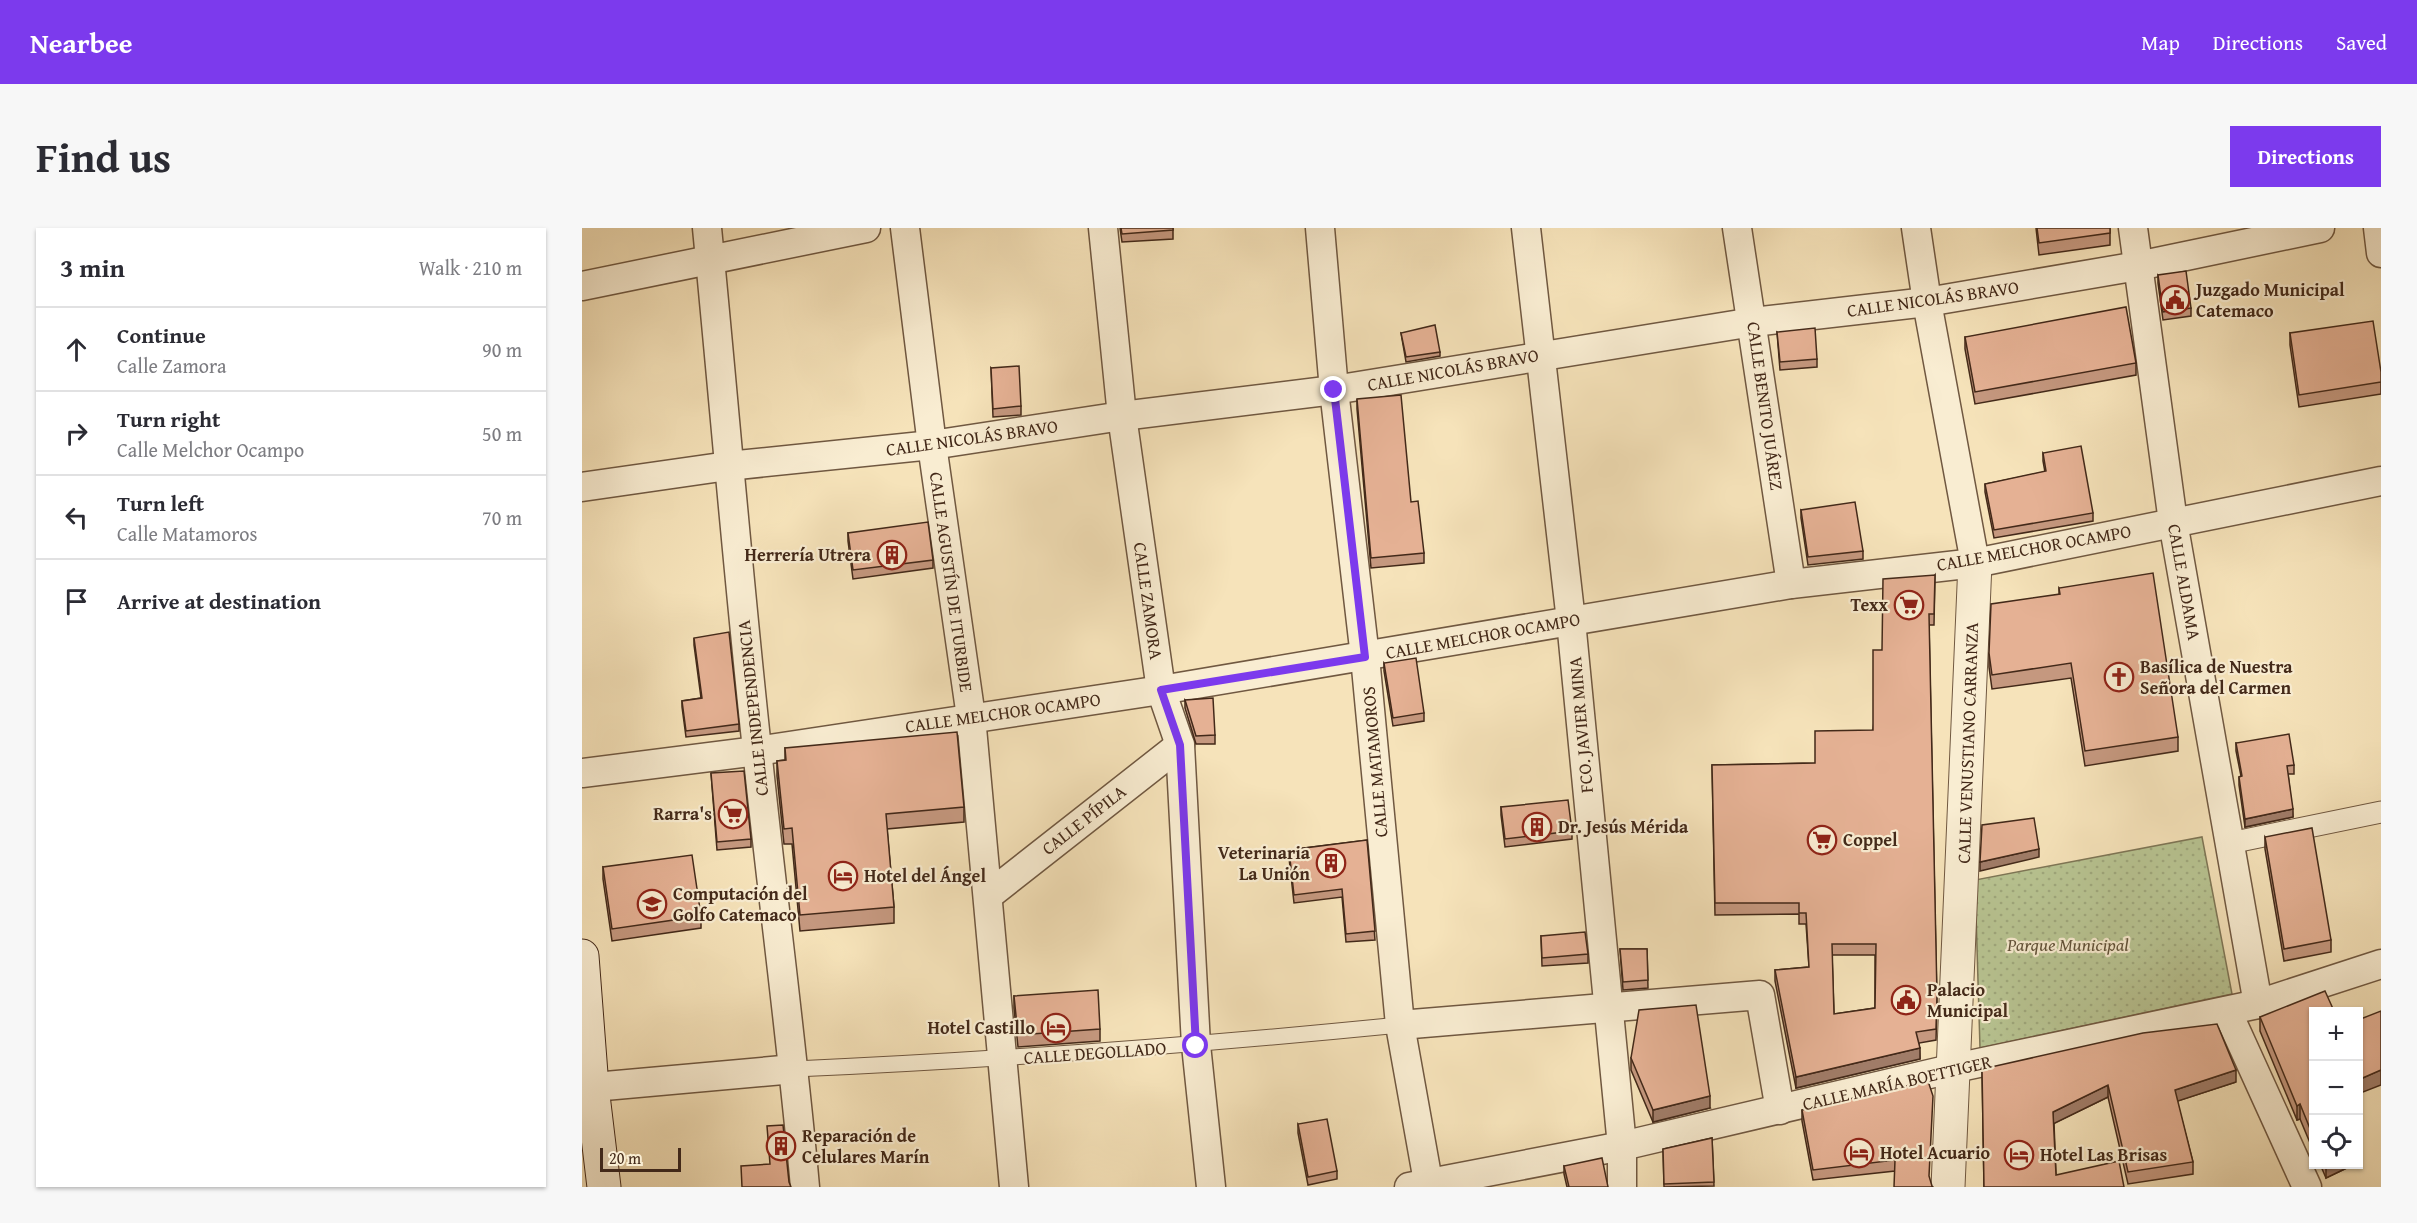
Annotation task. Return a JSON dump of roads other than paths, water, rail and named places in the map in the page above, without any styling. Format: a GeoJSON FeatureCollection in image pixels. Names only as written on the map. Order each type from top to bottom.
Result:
{"type":"FeatureCollection","features":[{"type":"Feature","properties":{"kind":"street","name":"CALLE INDEPENDENCIA"},"geometry":{"type":"LineString","coordinates":[[707,228],[757,751],[794,1070],[805,1187]]}},
{"type":"Feature","properties":{"kind":"street"},"geometry":{"type":"LineString","coordinates":[[582,286],[867,228]]}},
{"type":"Feature","properties":{"kind":"street","name":"CALLE AGUSTÍN DE ITURBIDE"},"geometry":{"type":"LineString","coordinates":[[905,228],[932,445],[971,717],[1014,1187]]}},
{"type":"Feature","properties":{"kind":"street","name":"CALLE ZAMORA"},"geometry":{"type":"LineString","coordinates":[[1103,228],[1122,416],[1161,690],[1180,745],[1196,1046],[1211,1187]]}},
{"type":"Feature","properties":{"kind":"street","name":"CALLE MATAMOROS"},"geometry":{"type":"LineString","coordinates":[[1320,228],[1334,390],[1365,657],[1400,1024],[1422,1186]]}},
{"type":"Feature","properties":{"kind":"street","name":"FCO. JAVIER MINA"},"geometry":{"type":"LineString","coordinates":[[1526,228],[1571,621],[1606,1005],[1622,1146],[1622,1187]]}},
{"type":"Feature","properties":{"kind":"street","name":"CALLE BENITO JUÁREZ"},"geometry":{"type":"LineString","coordinates":[[1737,228],[1753,321],[1791,584]]}},
{"type":"Feature","properties":{"kind":"street","name":"CALLE VENUSTIANO CARRANZA"},"geometry":{"type":"LineString","coordinates":[[1916,228],[1927,302],[1975,563],[1955,1068],[1948,1187]]}},
{"type":"Feature","properties":{"kind":"street","name":"CALLE ALDAMA"},"geometry":{"type":"LineString","coordinates":[[2133,228],[2173,522],[2258,1004]]}},
{"type":"Feature","properties":{"kind":"street","name":"CALLE NICOLÁS BRAVO"},"geometry":{"type":"LineString","coordinates":[[582,487],[728,466],[932,445],[1122,416],[1334,390],[1753,321],[1927,302],[2138,266],[2320,228]]}},
{"type":"Feature","properties":{"kind":"street"},"geometry":{"type":"LineString","coordinates":[[2378,228],[2381,253]]}},
{"type":"Feature","properties":{"kind":"street","name":"CALLE MELCHOR OCAMPO"},"geometry":{"type":"LineString","coordinates":[[582,773],[757,751],[1161,690],[1791,584],[1975,563],[2381,481]]}},
{"type":"Feature","properties":{"kind":"street","name":"CALLE PÍPILA"},"geometry":{"type":"LineString","coordinates":[[989,896],[1180,745]]}},
{"type":"Feature","properties":{"kind":"street"},"geometry":{"type":"LineString","coordinates":[[2230,843],[2381,812]]}},
{"type":"Feature","properties":{"kind":"street"},"geometry":{"type":"LineString","coordinates":[[582,956],[587,1087],[604,1187]]}},
{"type":"Feature","properties":{"kind":"street","name":"CALLE MARÍA BOETTIGER"},"geometry":{"type":"LineString","coordinates":[[1422,1186],[1622,1146],[1955,1068],[2258,1004],[2381,964]]}},
{"type":"Feature","properties":{"kind":"street","name":"CALLE DEGOLLADO"},"geometry":{"type":"LineString","coordinates":[[1400,1024],[1606,1005],[1760,994],[1780,1110]]}},
{"type":"Feature","properties":{"kind":"street"},"geometry":{"type":"LineString","coordinates":[[2227,1011],[2307,1187]]}},
{"type":"Feature","properties":{"kind":"street","name":"CALLE DEGOLLADO"},"geometry":{"type":"LineString","coordinates":[[587,1087],[794,1070]]}},
{"type":"Feature","properties":{"kind":"lane","name":"CALLE DEGOLLADO"},"geometry":{"type":"LineString","coordinates":[[794,1070],[1001,1060],[1196,1046],[1400,1024]]}},
{"type":"Feature","properties":{"kind":"place","name":"Juzgado Municipal Catemaco"},"geometry":{"type":"Point","coordinates":[2175,300]}},
{"type":"Feature","properties":{"kind":"place","name":"Herrería Utrera"},"geometry":{"type":"Point","coordinates":[892,555]}},
{"type":"Feature","properties":{"kind":"place","name":"Texx"},"geometry":{"type":"Point","coordinates":[1909,605]}},
{"type":"Feature","properties":{"kind":"place","name":"Basílica de Nuestra Señora del Carmen"},"geometry":{"type":"Point","coordinates":[2119,677]}},
{"type":"Feature","properties":{"kind":"place","name":"Rarra's"},"geometry":{"type":"Point","coordinates":[733,814]}},
{"type":"Feature","properties":{"kind":"place","name":"Dr. Jesús Mérida"},"geometry":{"type":"Point","coordinates":[1537,827]}},
{"type":"Feature","properties":{"kind":"place","name":"Coppel"},"geometry":{"type":"Point","coordinates":[1822,840]}},
{"type":"Feature","properties":{"kind":"place","name":"Veterinaria La Unión"},"geometry":{"type":"Point","coordinates":[1331,863]}},
{"type":"Feature","properties":{"kind":"place","name":"Hotel del Ángel"},"geometry":{"type":"Point","coordinates":[843,876]}},
{"type":"Feature","properties":{"kind":"place","name":"Computación del Golfo Catemaco"},"geometry":{"type":"Point","coordinates":[652,904]}},
{"type":"Feature","properties":{"kind":"place","name":"Palacio Municipal"},"geometry":{"type":"Point","coordinates":[1906,1000]}},
{"type":"Feature","properties":{"kind":"place","name":"Hotel Castillo"},"geometry":{"type":"Point","coordinates":[1056,1028]}},
{"type":"Feature","properties":{"kind":"place","name":"Reparación de Celulares Marín"},"geometry":{"type":"Point","coordinates":[781,1146]}},
{"type":"Feature","properties":{"kind":"place","name":"Hotel Acuario"},"geometry":{"type":"Point","coordinates":[1859,1153]}},
{"type":"Feature","properties":{"kind":"place","name":"Hotel Las Brisas"},"geometry":{"type":"Point","coordinates":[2019,1155]}},
{"type":"Feature","properties":{"kind":"park label","name":"Parque Municipal"},"geometry":{"type":"Point","coordinates":[2068,945]}}]}
